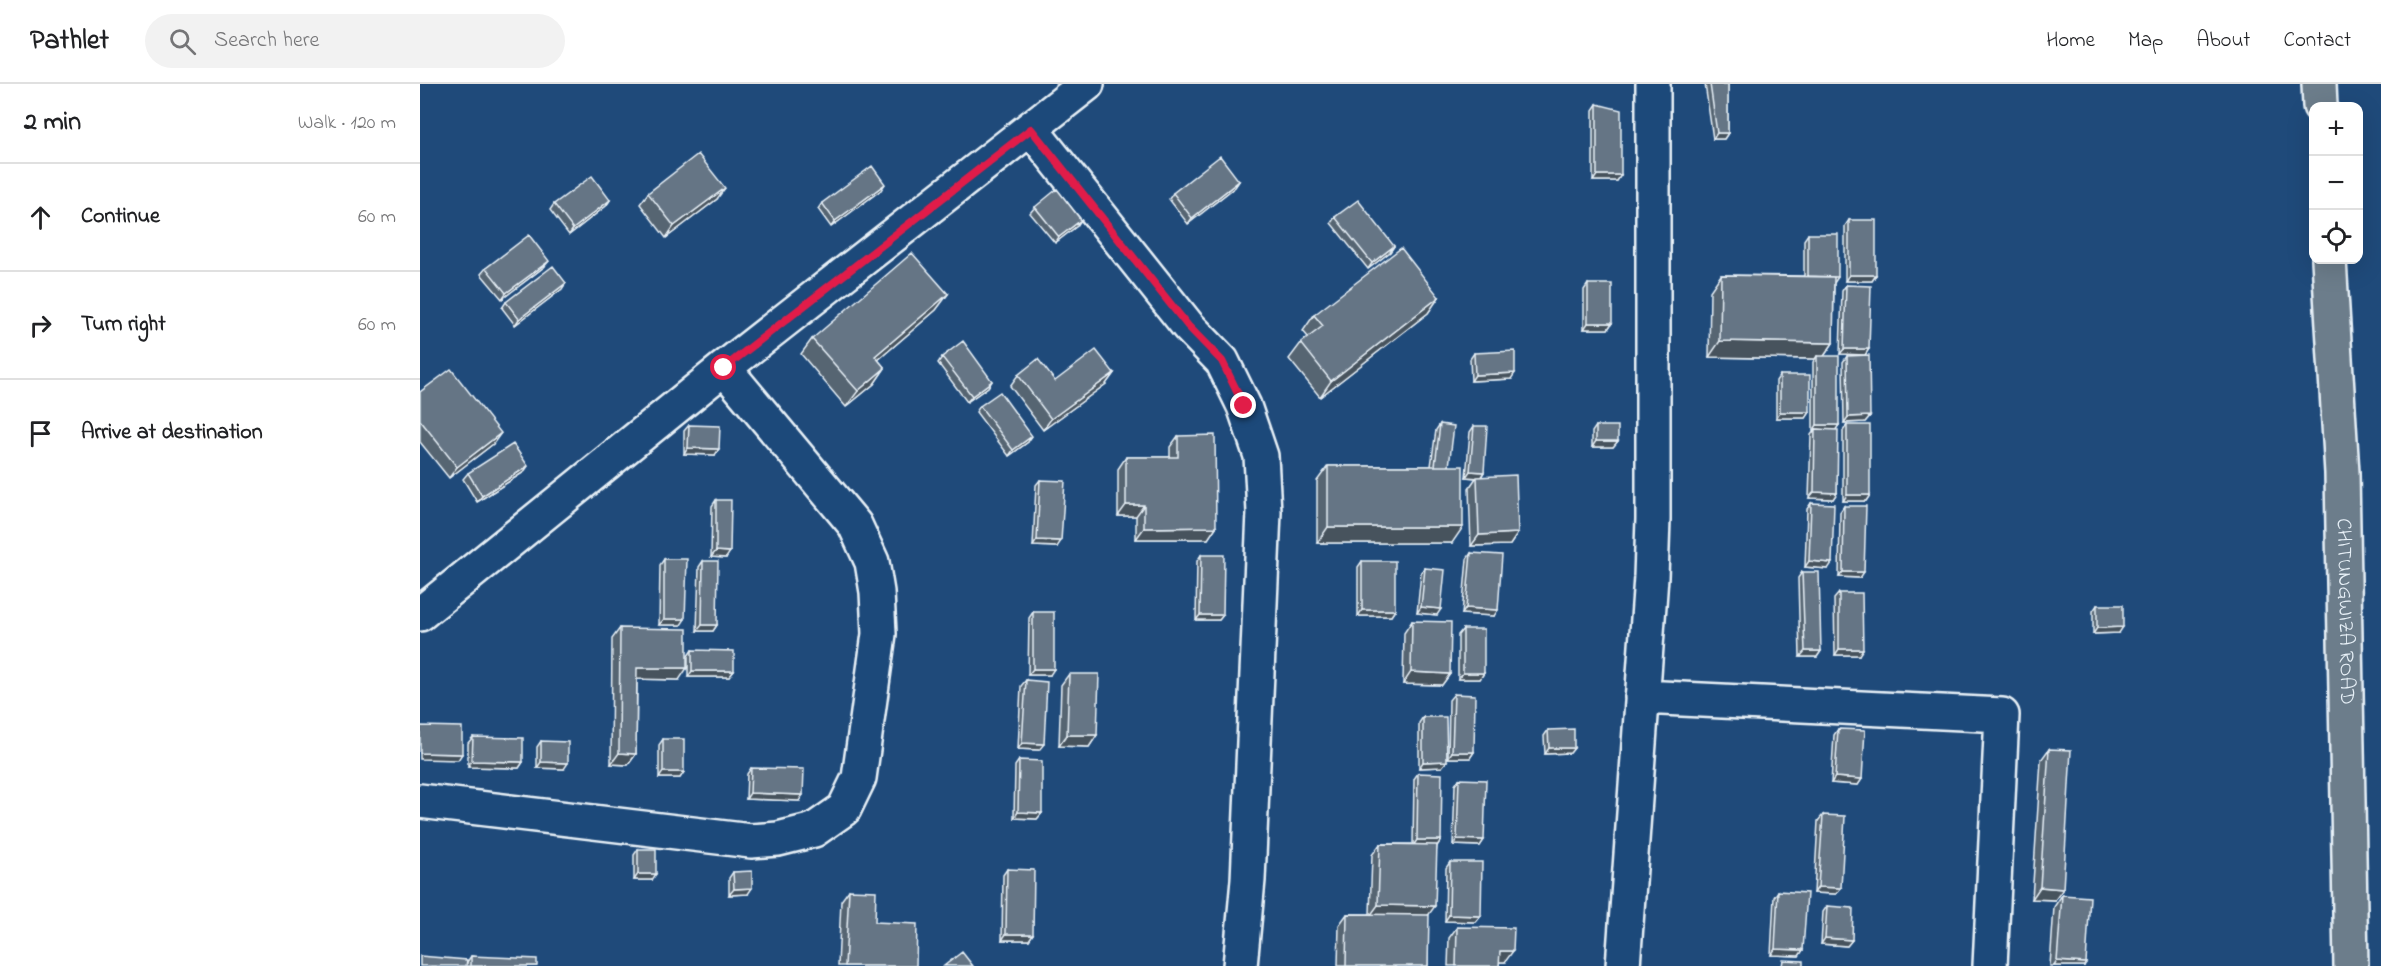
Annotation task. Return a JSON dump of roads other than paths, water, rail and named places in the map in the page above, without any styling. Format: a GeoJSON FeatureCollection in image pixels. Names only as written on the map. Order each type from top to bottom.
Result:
{"type":"FeatureCollection","features":[{"type":"Feature","properties":{"kind":"main road"},"geometry":{"type":"LineString","coordinates":[[2319,84],[2320,102]]}},
{"type":"Feature","properties":{"kind":"main road","name":"CHITUNGWIZA ROAD"},"geometry":{"type":"LineString","coordinates":[[2329,264],[2342,473],[2351,966]]}},
{"type":"Feature","properties":{"kind":"street"},"geometry":{"type":"LineString","coordinates":[[420,614],[724,368],[1087,84]]}},
{"type":"Feature","properties":{"kind":"street"},"geometry":{"type":"LineString","coordinates":[[1623,966],[1653,519],[1653,84]]}},
{"type":"Feature","properties":{"kind":"street"},"geometry":{"type":"LineString","coordinates":[[1031,129],[1188,326],[1222,361],[1244,406],[1261,456],[1264,512],[1248,880],[1240,966]]}},
{"type":"Feature","properties":{"kind":"street"},"geometry":{"type":"LineString","coordinates":[[420,801],[751,842],[778,839],[814,830],[844,808],[859,778],[879,634],[877,592],[872,562],[855,525],[724,368]]}},
{"type":"Feature","properties":{"kind":"street"},"geometry":{"type":"LineString","coordinates":[[1642,697],[2002,714],[1990,966]]}}]}
